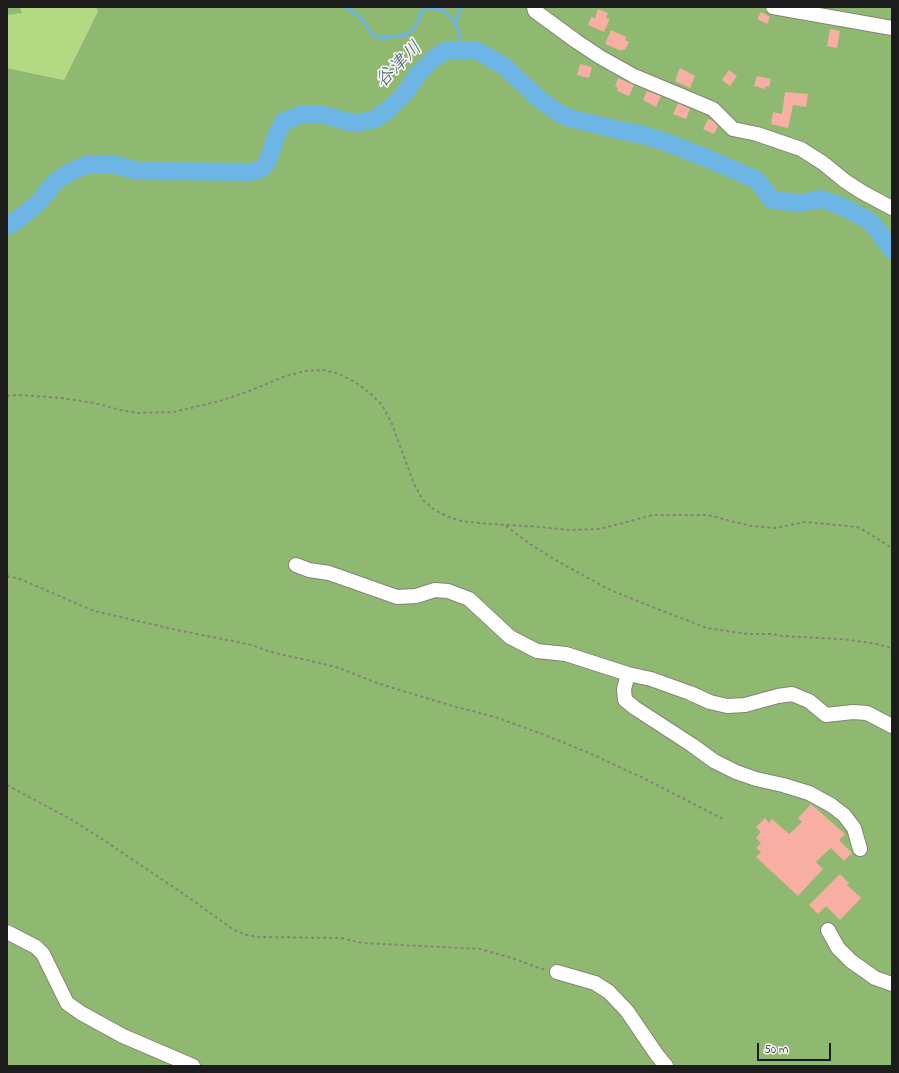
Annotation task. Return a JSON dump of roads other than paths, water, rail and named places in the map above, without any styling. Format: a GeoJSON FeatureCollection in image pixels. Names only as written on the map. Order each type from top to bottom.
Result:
{"type":"FeatureCollection","features":[{"type":"Feature","properties":{"kind":"street"},"geometry":{"type":"LineString","coordinates":[[534,7],[541,15],[600,57],[634,76],[713,109],[733,129],[757,134],[801,149],[823,163],[845,181],[892,208]]}},
{"type":"Feature","properties":{"kind":"street"},"geometry":{"type":"LineString","coordinates":[[773,7],[892,28]]}},
{"type":"Feature","properties":{"kind":"street"},"geometry":{"type":"LineString","coordinates":[[296,565],[309,570],[328,573],[397,597],[416,596],[435,590],[448,591],[469,599],[510,637],[537,651],[566,654],[628,674],[651,679],[710,702],[727,706],[745,705],[778,696],[792,694],[809,701],[826,715],[853,712],[868,713],[892,726]]}},
{"type":"Feature","properties":{"kind":"street"},"geometry":{"type":"LineString","coordinates":[[628,674],[624,689],[625,700],[635,708],[714,761],[736,772],[808,793],[831,805],[844,815],[854,828],[860,849]]}},
{"type":"Feature","properties":{"kind":"street"},"geometry":{"type":"LineString","coordinates":[[828,930],[838,948],[851,961],[875,978],[892,984]]}},
{"type":"Feature","properties":{"kind":"street"},"geometry":{"type":"LineString","coordinates":[[7,932],[36,947],[43,954],[67,1003],[81,1013],[123,1036],[193,1066]]}},
{"type":"Feature","properties":{"kind":"street"},"geometry":{"type":"LineString","coordinates":[[557,972],[595,983],[609,992],[628,1011],[666,1066]]}},
{"type":"Feature","properties":{"kind":"waterway"},"geometry":{"type":"LineString","coordinates":[[346,7],[361,18],[373,35],[380,38],[406,35],[418,23],[420,13],[425,9],[429,8],[442,10],[450,16],[456,24],[463,50]]}},
{"type":"Feature","properties":{"kind":"waterway"},"geometry":{"type":"LineString","coordinates":[[456,24],[460,7]]}},
{"type":"Feature","properties":{"kind":"waterway","name":"谷津川"},"geometry":{"type":"LineString","coordinates":[[7,226],[12,224],[38,203],[55,182],[68,173],[86,165],[115,165],[138,171],[250,172],[260,170],[267,163],[277,134],[283,122],[300,115],[325,115],[357,123],[375,119],[388,110],[405,93],[418,74],[434,58],[447,50],[475,50],[504,66],[538,98],[557,112],[569,118],[663,141],[709,159],[757,180],[772,200],[801,203],[821,199],[841,206],[868,220],[876,228],[892,250]]}}]}
